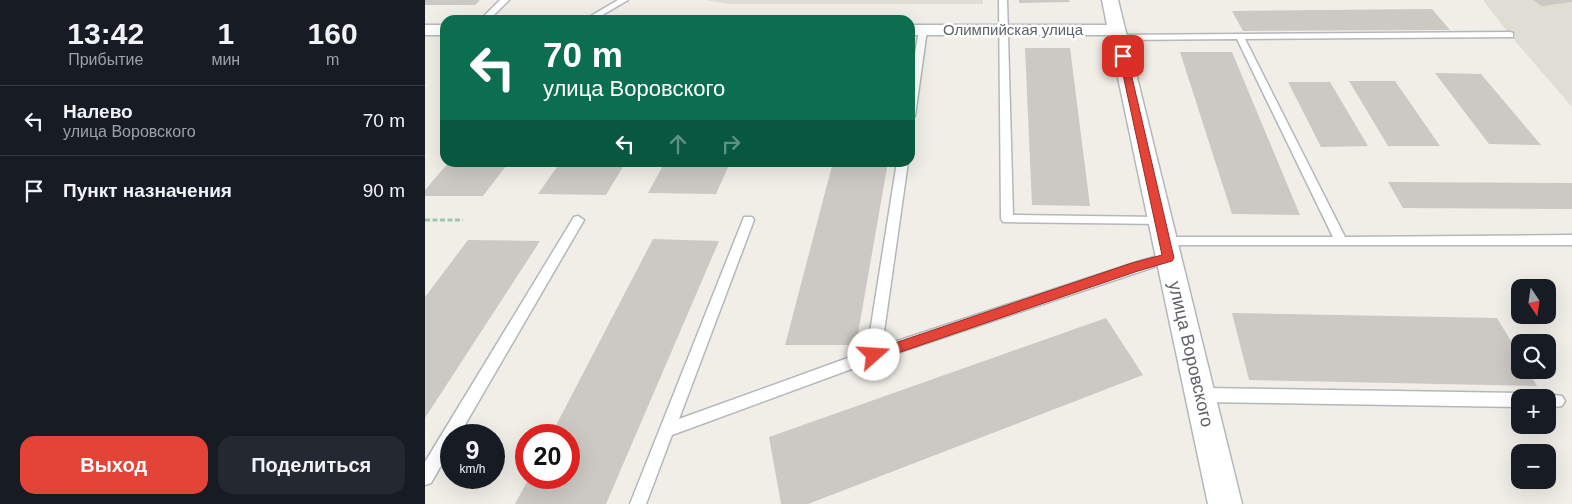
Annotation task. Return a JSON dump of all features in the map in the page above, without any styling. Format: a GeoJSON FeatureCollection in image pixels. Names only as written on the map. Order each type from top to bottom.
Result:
{"type":"FeatureCollection","features":[{"type":"Feature","properties":{"kind":"street","name":"улица Воровского"},"geometry":{"type":"LineString","coordinates":[[1110,0],[1225,504]]}},
{"type":"Feature","properties":{"kind":"street"},"geometry":{"type":"LineString","coordinates":[[425,30],[440,30]]}},
{"type":"Feature","properties":{"kind":"street","name":"Олимпийская улица"},"geometry":{"type":"LineString","coordinates":[[917,30],[1004,30],[1118,34]]}},
{"type":"Feature","properties":{"kind":"lane"},"geometry":{"type":"LineString","coordinates":[[489,15],[505,0]]}},
{"type":"Feature","properties":{"kind":"lane"},"geometry":{"type":"LineString","coordinates":[[597,15],[624,0]]}},
{"type":"Feature","properties":{"kind":"lane"},"geometry":{"type":"LineString","coordinates":[[1003,0],[1007,219],[1164,241],[1572,240]]}},
{"type":"Feature","properties":{"kind":"lane"},"geometry":{"type":"LineString","coordinates":[[915,55],[917,30]]}},
{"type":"Feature","properties":{"kind":"lane"},"geometry":{"type":"LineString","coordinates":[[1118,34],[1240,37],[1510,35]]}},
{"type":"Feature","properties":{"kind":"lane"},"geometry":{"type":"LineString","coordinates":[[1240,37],[1341,241]]}},
{"type":"Feature","properties":{"kind":"lane"},"geometry":{"type":"LineString","coordinates":[[874,355],[902,167]]}},
{"type":"Feature","properties":{"kind":"lane"},"geometry":{"type":"LineString","coordinates":[[425,477],[578,220]]}},
{"type":"Feature","properties":{"kind":"lane"},"geometry":{"type":"LineString","coordinates":[[638,504],[748,220]]}},
{"type":"Feature","properties":{"kind":"lane"},"geometry":{"type":"LineString","coordinates":[[667,430],[874,355],[1137,267],[1164,241]]}},
{"type":"Feature","properties":{"kind":"lane"},"geometry":{"type":"LineString","coordinates":[[1201,395],[1511,400]]}},
{"type":"Feature","properties":{"kind":"path"},"geometry":{"type":"LineString","coordinates":[[425,220],[463,220]]}},
{"type":"Feature","properties":{"kind":"shaded area"},"geometry":{"type":"Polygon","coordinates":[[[706,0],[983,0],[983,4],[728,4],[706,0]]]}},
{"type":"Feature","properties":{"kind":"shaded area"},"geometry":{"type":"Polygon","coordinates":[[[1483,0],[1572,0],[1572,107],[1510,35],[1483,0]]]}},
{"type":"Feature","properties":{"kind":"building"},"geometry":{"type":"Polygon","coordinates":[[[425,0],[480,0],[475,5],[425,5],[425,0]]]}},
{"type":"Feature","properties":{"kind":"building"},"geometry":{"type":"Polygon","coordinates":[[[1019,0],[1069,0],[1070,2],[1019,3],[1019,0]]]}},
{"type":"Feature","properties":{"kind":"building"},"geometry":{"type":"Polygon","coordinates":[[[1533,0],[1572,0],[1572,2],[1542,6],[1533,0]]]}},
{"type":"Feature","properties":{"kind":"building"},"geometry":{"type":"Polygon","coordinates":[[[1432,9],[1450,30],[1243,31],[1232,11],[1432,9]]]}},
{"type":"Feature","properties":{"kind":"building"},"geometry":{"type":"Polygon","coordinates":[[[1025,48],[1070,48],[1090,206],[1032,205],[1025,48]]]}},
{"type":"Feature","properties":{"kind":"building"},"geometry":{"type":"Polygon","coordinates":[[[1180,52],[1232,52],[1300,215],[1232,214],[1180,52]]]}},
{"type":"Feature","properties":{"kind":"building"},"geometry":{"type":"Polygon","coordinates":[[[1435,73],[1481,74],[1541,145],[1489,144],[1435,73]]]}},
{"type":"Feature","properties":{"kind":"building"},"geometry":{"type":"Polygon","coordinates":[[[1349,81],[1395,81],[1440,146],[1388,146],[1349,81]]]}},
{"type":"Feature","properties":{"kind":"building"},"geometry":{"type":"Polygon","coordinates":[[[1288,82],[1330,82],[1368,146],[1321,147],[1288,82]]]}},
{"type":"Feature","properties":{"kind":"building"},"geometry":{"type":"Polygon","coordinates":[[[445,167],[505,167],[483,196],[425,196],[425,190],[445,167]]]}},
{"type":"Feature","properties":{"kind":"building"},"geometry":{"type":"Polygon","coordinates":[[[557,167],[623,167],[606,195],[538,194],[557,167]]]}},
{"type":"Feature","properties":{"kind":"building"},"geometry":{"type":"Polygon","coordinates":[[[662,167],[728,167],[716,194],[648,193],[662,167]]]}},
{"type":"Feature","properties":{"kind":"building"},"geometry":{"type":"Polygon","coordinates":[[[832,167],[887,167],[856,345],[785,345],[832,167]]]}},
{"type":"Feature","properties":{"kind":"building"},"geometry":{"type":"Polygon","coordinates":[[[1388,182],[1572,183],[1572,209],[1403,208],[1388,182]]]}},
{"type":"Feature","properties":{"kind":"building"},"geometry":{"type":"Polygon","coordinates":[[[653,239],[719,241],[606,504],[515,504],[523,489],[580,489],[580,424],[557,424],[653,239]]]}},
{"type":"Feature","properties":{"kind":"building"},"geometry":{"type":"Polygon","coordinates":[[[468,240],[540,241],[425,418],[425,297],[468,240]]]}},
{"type":"Feature","properties":{"kind":"building"},"geometry":{"type":"Polygon","coordinates":[[[1232,313],[1497,318],[1511,341],[1511,379],[1533,379],[1537,386],[1249,380],[1232,313]]]}},
{"type":"Feature","properties":{"kind":"building"},"geometry":{"type":"Polygon","coordinates":[[[1106,318],[1143,375],[808,504],[781,504],[769,437],[1106,318]]]}},
{"type":"Feature","properties":{"kind":"route"},"geometry":{"type":"LineString","coordinates":[[874,355],[1168,258],[1123,56]]}}]}
